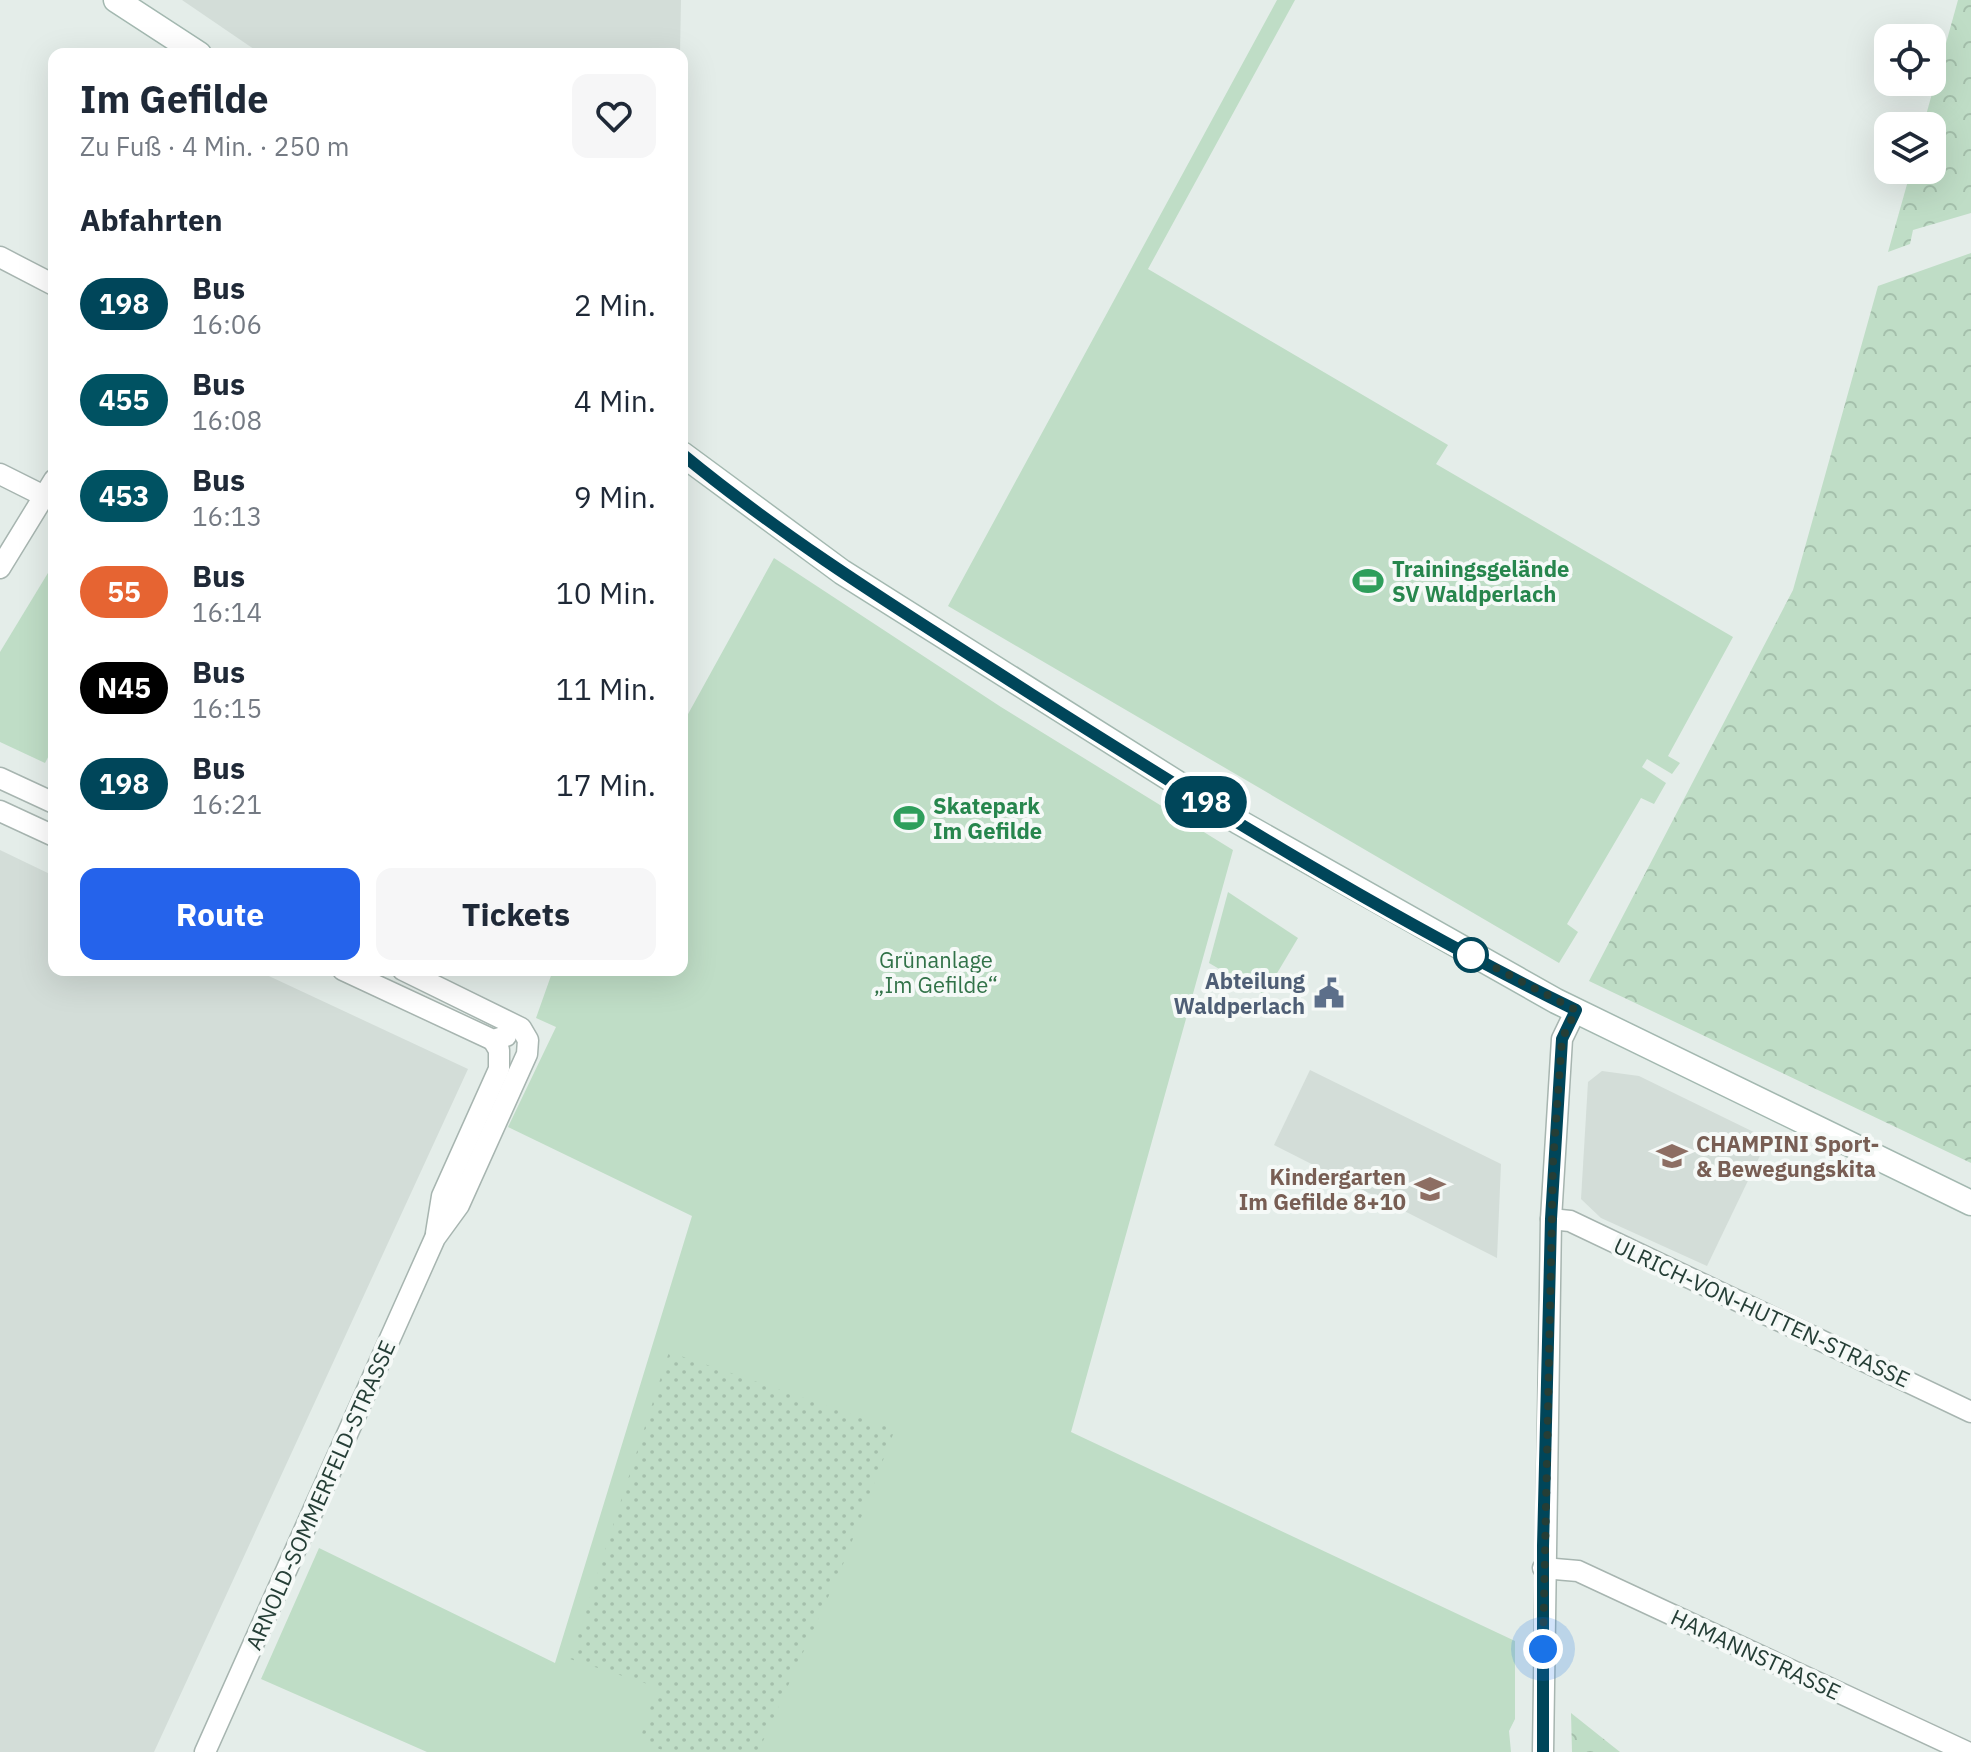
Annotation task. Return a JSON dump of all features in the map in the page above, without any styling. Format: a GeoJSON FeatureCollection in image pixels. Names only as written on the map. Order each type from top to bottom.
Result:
{"type":"FeatureCollection","features":[{"type":"Feature","properties":{"kind":"main road"},"geometry":{"type":"LineString","coordinates":[[116,0],[190,48]]}},
{"type":"Feature","properties":{"kind":"main road"},"geometry":{"type":"LineString","coordinates":[[688,458],[842,572],[1126,754],[1400,915],[1576,1010],[1971,1203]]}},
{"type":"Feature","properties":{"kind":"street"},"geometry":{"type":"LineString","coordinates":[[0,257],[48,282]]}},
{"type":"Feature","properties":{"kind":"street"},"geometry":{"type":"LineString","coordinates":[[0,474],[48,488]]}},
{"type":"Feature","properties":{"kind":"street"},"geometry":{"type":"LineString","coordinates":[[0,568],[48,490]]}},
{"type":"Feature","properties":{"kind":"street"},"geometry":{"type":"LineString","coordinates":[[0,778],[48,800]]}},
{"type":"Feature","properties":{"kind":"street"},"geometry":{"type":"LineString","coordinates":[[0,811],[48,833]]}},
{"type":"Feature","properties":{"kind":"street"},"geometry":{"type":"LineString","coordinates":[[356,976],[493,1040],[508,1034],[505,1018],[416,976]]}},
{"type":"Feature","properties":{"kind":"street"},"geometry":{"type":"LineString","coordinates":[[1543,1752],[1543,1568],[1551,1219],[1562,1039],[1576,1010]]}},
{"type":"Feature","properties":{"kind":"street","name":"ARNOLD-SOMMERFELD-STRASSE"},"geometry":{"type":"LineString","coordinates":[[205,1752],[435,1238],[459,1205],[527,1054],[528,1040],[521,1028],[505,1018]]}},
{"type":"Feature","properties":{"kind":"street","name":"ARNOLD-SOMMERFELD-STRASSE"},"geometry":{"type":"LineString","coordinates":[[435,1238],[442,1196],[499,1069],[499,1050],[493,1040]]}},
{"type":"Feature","properties":{"kind":"street","name":"ULRICH-VON-HUTTEN-STRASSE"},"geometry":{"type":"LineString","coordinates":[[1551,1219],[1570,1221],[1971,1412]]}},
{"type":"Feature","properties":{"kind":"street","name":"HAMANNSTRASSE"},"geometry":{"type":"LineString","coordinates":[[1543,1568],[1578,1571],[1967,1752]]}},
{"type":"Feature","properties":{"kind":"shaded area"},"geometry":{"type":"Polygon","coordinates":[[[182,0],[681,0],[680,48],[252,48],[182,0]]]}},
{"type":"Feature","properties":{"kind":"shaded area"},"geometry":{"type":"Polygon","coordinates":[[[0,850],[48,873],[48,976],[269,976],[468,1069],[154,1752],[0,1752],[0,850]]]}},
{"type":"Feature","properties":{"kind":"shaded area","name":"Kindergarten Im Gefilde 8+10"},"geometry":{"type":"Polygon","coordinates":[[[1310,1070],[1501,1164],[1497,1258],[1274,1145],[1310,1070]]]}},
{"type":"Feature","properties":{"kind":"shaded area","name":"CHAMPINI Sport- & Bewegungskita"},"geometry":{"type":"Polygon","coordinates":[[[1602,1071],[1639,1076],[1768,1139],[1707,1266],[1601,1218],[1581,1199],[1588,1082],[1602,1071]]]}},
{"type":"Feature","properties":{"kind":"green space","name":"Trainingsgelände SV Waldperlach"},"geometry":{"type":"Polygon","coordinates":[[[1277,0],[1295,0],[1148,269],[1448,445],[1436,464],[1733,637],[1668,756],[1680,763],[1672,774],[1647,759],[1642,767],[1666,783],[1654,804],[1641,798],[1567,924],[1578,932],[1559,963],[948,606],[1277,0]]]}},
{"type":"Feature","properties":{"kind":"green space"},"geometry":{"type":"Polygon","coordinates":[[[1958,0],[1971,0],[1971,213],[1913,230],[1910,244],[1888,252],[1907,184],[1946,184],[1946,112],[1927,112],[1931,96],[1946,96],[1946,43],[1958,0]]]}},
{"type":"Feature","properties":{"kind":"green space"},"geometry":{"type":"Polygon","coordinates":[[[1971,253],[1971,1163],[1589,981],[1793,590],[1878,286],[1971,253]]]}},
{"type":"Feature","properties":{"kind":"green space","name":"Grünanlage „Im Gefilde“"},"geometry":{"type":"Polygon","coordinates":[[[774,558],[1001,707],[1233,850],[1071,1432],[1515,1641],[1515,1719],[1509,1731],[1511,1752],[427,1752],[261,1679],[319,1548],[555,1663],[692,1216],[508,1127],[556,1027],[536,1018],[551,976],[688,976],[688,714],[774,558]]]}},
{"type":"Feature","properties":{"kind":"green space"},"geometry":{"type":"Polygon","coordinates":[[[48,573],[48,757],[45,763],[0,742],[0,652],[48,573]]]}},
{"type":"Feature","properties":{"kind":"green space"},"geometry":{"type":"Polygon","coordinates":[[[1228,892],[1298,938],[1264,995],[1209,963],[1228,892]]]}},
{"type":"Feature","properties":{"kind":"green space"},"geometry":{"type":"Polygon","coordinates":[[[669,1352],[895,1429],[844,1562],[758,1752],[668,1752],[639,1742],[657,1687],[570,1659],[669,1352]]]}},
{"type":"Feature","properties":{"kind":"green space"},"geometry":{"type":"Polygon","coordinates":[[[1571,1713],[1620,1752],[1572,1752],[1571,1713]]]}},
{"type":"Feature","properties":{"kind":"bus line","name":"198"},"geometry":{"type":"LineString","coordinates":[[688,459],[842,572],[1126,754],[1400,915],[1576,1010],[1562,1039],[1553,1163],[1543,1546],[1543,1752]]}},
{"type":"Feature","properties":{"kind":"place","name":"Trainingsgelände SV Waldperlach"},"geometry":{"type":"Point","coordinates":[1368,581]}},
{"type":"Feature","properties":{"kind":"place","name":"Skatepark Im Gefilde"},"geometry":{"type":"Point","coordinates":[909,818]}},
{"type":"Feature","properties":{"kind":"place","name":"Abteilung Waldperlach"},"geometry":{"type":"Point","coordinates":[1329,993]}},
{"type":"Feature","properties":{"kind":"place","name":"CHAMPINI Sport- & Bewegungskita"},"geometry":{"type":"Point","coordinates":[1672,1156]}},
{"type":"Feature","properties":{"kind":"place","name":"Kindergarten Im Gefilde 8+10"},"geometry":{"type":"Point","coordinates":[1430,1189]}},
{"type":"Feature","properties":{"kind":"route"},"geometry":{"type":"LineString","coordinates":[[1471,955],[1576,1010],[1562,1039],[1553,1163],[1543,1649]]}}]}
